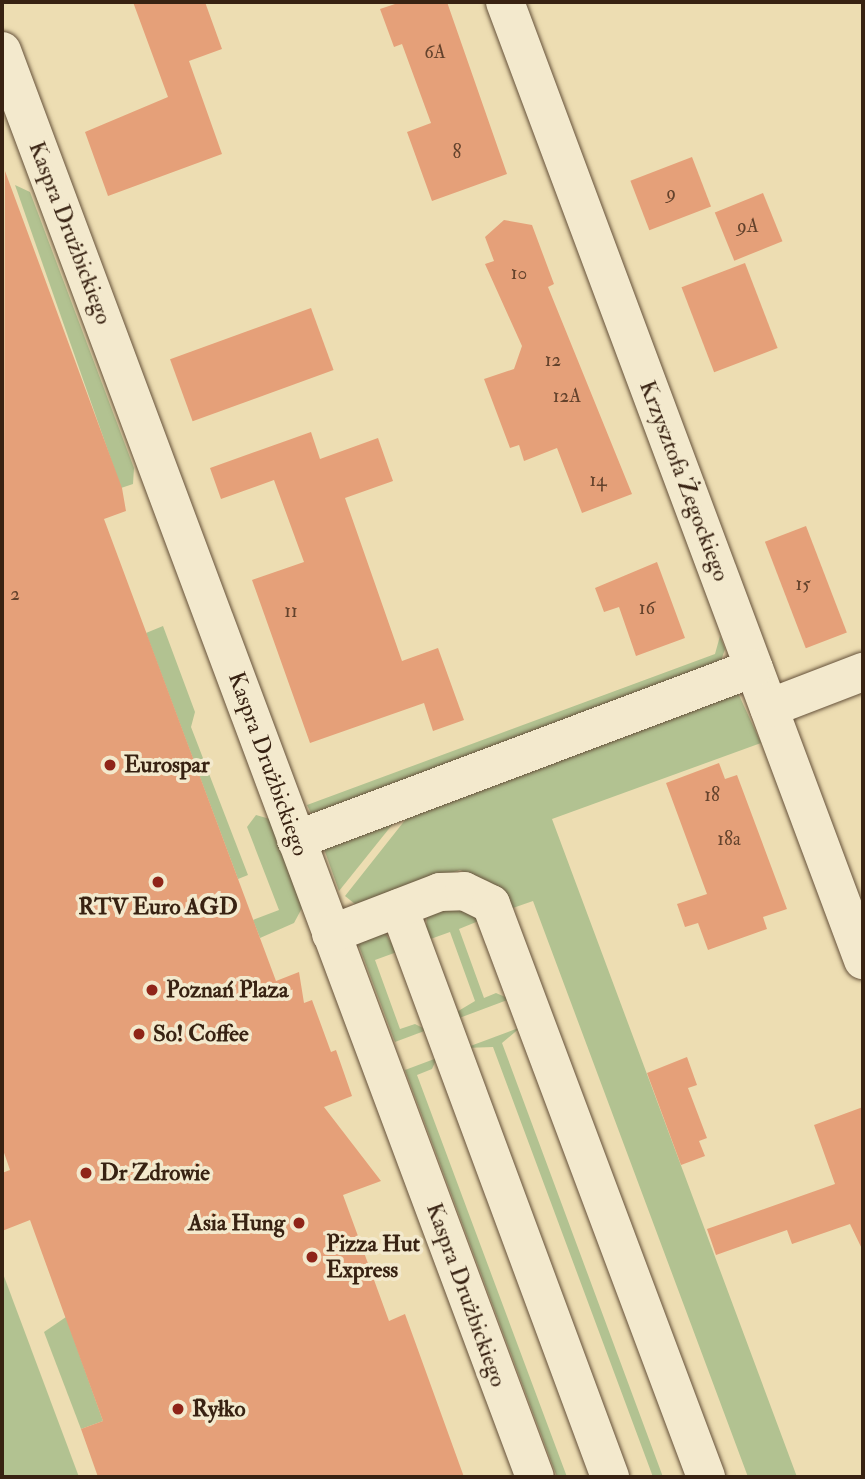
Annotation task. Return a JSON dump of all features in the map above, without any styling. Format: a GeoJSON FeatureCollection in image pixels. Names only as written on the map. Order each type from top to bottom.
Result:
{"type":"FeatureCollection","features":[{"type":"Feature","properties":{"kind":"street","name":"Krzysztofa Żegockiego"},"geometry":{"type":"LineString","coordinates":[[505,2],[863,960]]}},
{"type":"Feature","properties":{"kind":"street","name":"Kaspra Drużbickiego"},"geometry":{"type":"LineString","coordinates":[[2,51],[16,133],[296,840],[534,1477]]}},
{"type":"Feature","properties":{"kind":"street"},"geometry":{"type":"LineString","coordinates":[[296,840],[754,668]]}},
{"type":"Feature","properties":{"kind":"street"},"geometry":{"type":"LineString","coordinates":[[769,708],[863,672]]}},
{"type":"Feature","properties":{"kind":"street"},"geometry":{"type":"LineString","coordinates":[[331,934],[452,890],[491,904],[706,1477]]}},
{"type":"Feature","properties":{"kind":"street"},"geometry":{"type":"LineString","coordinates":[[399,908],[610,1477]]}},
{"type":"Feature","properties":{"kind":"green space"},"geometry":{"type":"Polygon","coordinates":[[[15,185],[30,192],[134,468],[133,484],[121,488],[15,185]]]}},
{"type":"Feature","properties":{"kind":"green space"},"geometry":{"type":"Polygon","coordinates":[[[163,626],[195,712],[191,727],[248,875],[238,879],[146,633],[163,626]]]}},
{"type":"Feature","properties":{"kind":"green space"},"geometry":{"type":"Polygon","coordinates":[[[720,636],[725,649],[717,673],[312,815],[307,805],[715,654],[720,636]]]}},
{"type":"Feature","properties":{"kind":"green space"},"geometry":{"type":"Polygon","coordinates":[[[738,693],[761,743],[552,819],[797,1477],[748,1477],[533,901],[510,909],[493,885],[460,870],[355,904],[345,896],[417,805],[738,693]]]}},
{"type":"Feature","properties":{"kind":"green space"},"geometry":{"type":"Polygon","coordinates":[[[404,810],[339,891],[323,846],[404,810]]]}},
{"type":"Feature","properties":{"kind":"green space"},"geometry":{"type":"Polygon","coordinates":[[[256,815],[270,819],[302,908],[294,923],[260,938],[253,920],[279,910],[247,827],[256,815]]]}},
{"type":"Feature","properties":{"kind":"green space"},"geometry":{"type":"Polygon","coordinates":[[[443,902],[481,920],[459,929],[484,998],[496,993],[510,999],[454,1020],[455,1013],[475,1001],[450,932],[425,941],[427,916],[443,902]]]}},
{"type":"Feature","properties":{"kind":"green space"},"geometry":{"type":"Polygon","coordinates":[[[384,931],[397,952],[375,960],[400,1029],[415,1024],[427,1030],[395,1042],[356,938],[384,931]]]}},
{"type":"Feature","properties":{"kind":"green space"},"geometry":{"type":"Polygon","coordinates":[[[521,1027],[502,1043],[663,1477],[653,1477],[493,1047],[465,1048],[521,1027]]]}},
{"type":"Feature","properties":{"kind":"green space"},"geometry":{"type":"Polygon","coordinates":[[[437,1058],[432,1069],[417,1075],[567,1477],[557,1477],[405,1070],[437,1058]]]}},
{"type":"Feature","properties":{"kind":"green space"},"geometry":{"type":"Polygon","coordinates":[[[2,1271],[79,1477],[2,1477],[2,1271]]]}},
{"type":"Feature","properties":{"kind":"green space"},"geometry":{"type":"Polygon","coordinates":[[[66,1317],[103,1421],[81,1429],[44,1332],[66,1317]]]}},
{"type":"Feature","properties":{"kind":"building"},"geometry":{"type":"Polygon","coordinates":[[[133,2],[205,2],[222,49],[189,61],[222,154],[108,196],[85,132],[168,97],[133,2]]]}},
{"type":"Feature","properties":{"kind":"building"},"geometry":{"type":"Polygon","coordinates":[[[401,2],[447,2],[507,174],[432,201],[407,132],[431,123],[402,44],[394,47],[380,9],[401,2]]]}},
{"type":"Feature","properties":{"kind":"building"},"geometry":{"type":"Polygon","coordinates":[[[692,157],[711,206],[649,230],[630,181],[692,157]]]}},
{"type":"Feature","properties":{"kind":"building","name":"Poznań Plaza"},"geometry":{"type":"Polygon","coordinates":[[[5,171],[122,488],[126,511],[104,519],[276,981],[299,972],[304,1003],[312,1000],[331,1052],[336,1050],[352,1096],[324,1107],[381,1181],[343,1195],[389,1321],[405,1314],[464,1477],[98,1477],[81,1429],[103,1421],[30,1220],[2,1231],[2,1173],[10,1170],[2,1147],[5,171]]]}},
{"type":"Feature","properties":{"kind":"building"},"geometry":{"type":"Polygon","coordinates":[[[763,193],[782,241],[734,261],[715,212],[763,193]]]}},
{"type":"Feature","properties":{"kind":"building"},"geometry":{"type":"Polygon","coordinates":[[[504,220],[532,225],[554,284],[548,287],[632,494],[582,513],[557,448],[524,461],[519,445],[510,448],[484,379],[514,369],[522,346],[485,264],[494,261],[485,237],[504,220]]]}},
{"type":"Feature","properties":{"kind":"building"},"geometry":{"type":"Polygon","coordinates":[[[745,263],[778,348],[714,372],[682,287],[745,263]]]}},
{"type":"Feature","properties":{"kind":"building"},"geometry":{"type":"Polygon","coordinates":[[[311,308],[334,370],[193,421],[170,359],[311,308]]]}},
{"type":"Feature","properties":{"kind":"building"},"geometry":{"type":"Polygon","coordinates":[[[311,432],[320,459],[378,438],[393,481],[345,498],[402,661],[438,648],[464,720],[433,731],[424,703],[310,743],[252,580],[304,562],[274,480],[221,499],[210,468],[311,432]]]}},
{"type":"Feature","properties":{"kind":"building"},"geometry":{"type":"Polygon","coordinates":[[[806,526],[847,632],[806,648],[765,542],[806,526]]]}},
{"type":"Feature","properties":{"kind":"building"},"geometry":{"type":"Polygon","coordinates":[[[657,562],[685,638],[636,656],[619,607],[604,612],[595,588],[657,562]]]}},
{"type":"Feature","properties":{"kind":"building"},"geometry":{"type":"Polygon","coordinates":[[[719,763],[725,779],[737,775],[787,909],[763,917],[767,929],[708,950],[698,923],[685,927],[677,904],[707,894],[666,783],[719,763]]]}},
{"type":"Feature","properties":{"kind":"building"},"geometry":{"type":"Polygon","coordinates":[[[687,1057],[697,1085],[688,1088],[707,1138],[699,1141],[705,1156],[681,1165],[647,1073],[687,1057]]]}},
{"type":"Feature","properties":{"kind":"building"},"geometry":{"type":"Polygon","coordinates":[[[863,1107],[863,1251],[850,1224],[792,1244],[787,1230],[716,1255],[707,1229],[835,1184],[814,1125],[863,1107]]]}},
{"type":"Feature","properties":{"kind":"place","name":"Eurospar"},"geometry":{"type":"Point","coordinates":[110,765]}},
{"type":"Feature","properties":{"kind":"place","name":"RTV Euro AGD"},"geometry":{"type":"Point","coordinates":[158,882]}},
{"type":"Feature","properties":{"kind":"place","name":"Poznań Plaza"},"geometry":{"type":"Point","coordinates":[152,990]}},
{"type":"Feature","properties":{"kind":"place","name":"So! Coffee"},"geometry":{"type":"Point","coordinates":[139,1034]}},
{"type":"Feature","properties":{"kind":"place","name":"Dr Zdrowie"},"geometry":{"type":"Point","coordinates":[86,1173]}},
{"type":"Feature","properties":{"kind":"place","name":"Asia Hung"},"geometry":{"type":"Point","coordinates":[299,1223]}},
{"type":"Feature","properties":{"kind":"place","name":"Pizza Hut Express"},"geometry":{"type":"Point","coordinates":[312,1257]}},
{"type":"Feature","properties":{"kind":"place","name":"Ryłko"},"geometry":{"type":"Point","coordinates":[178,1409]}}]}
